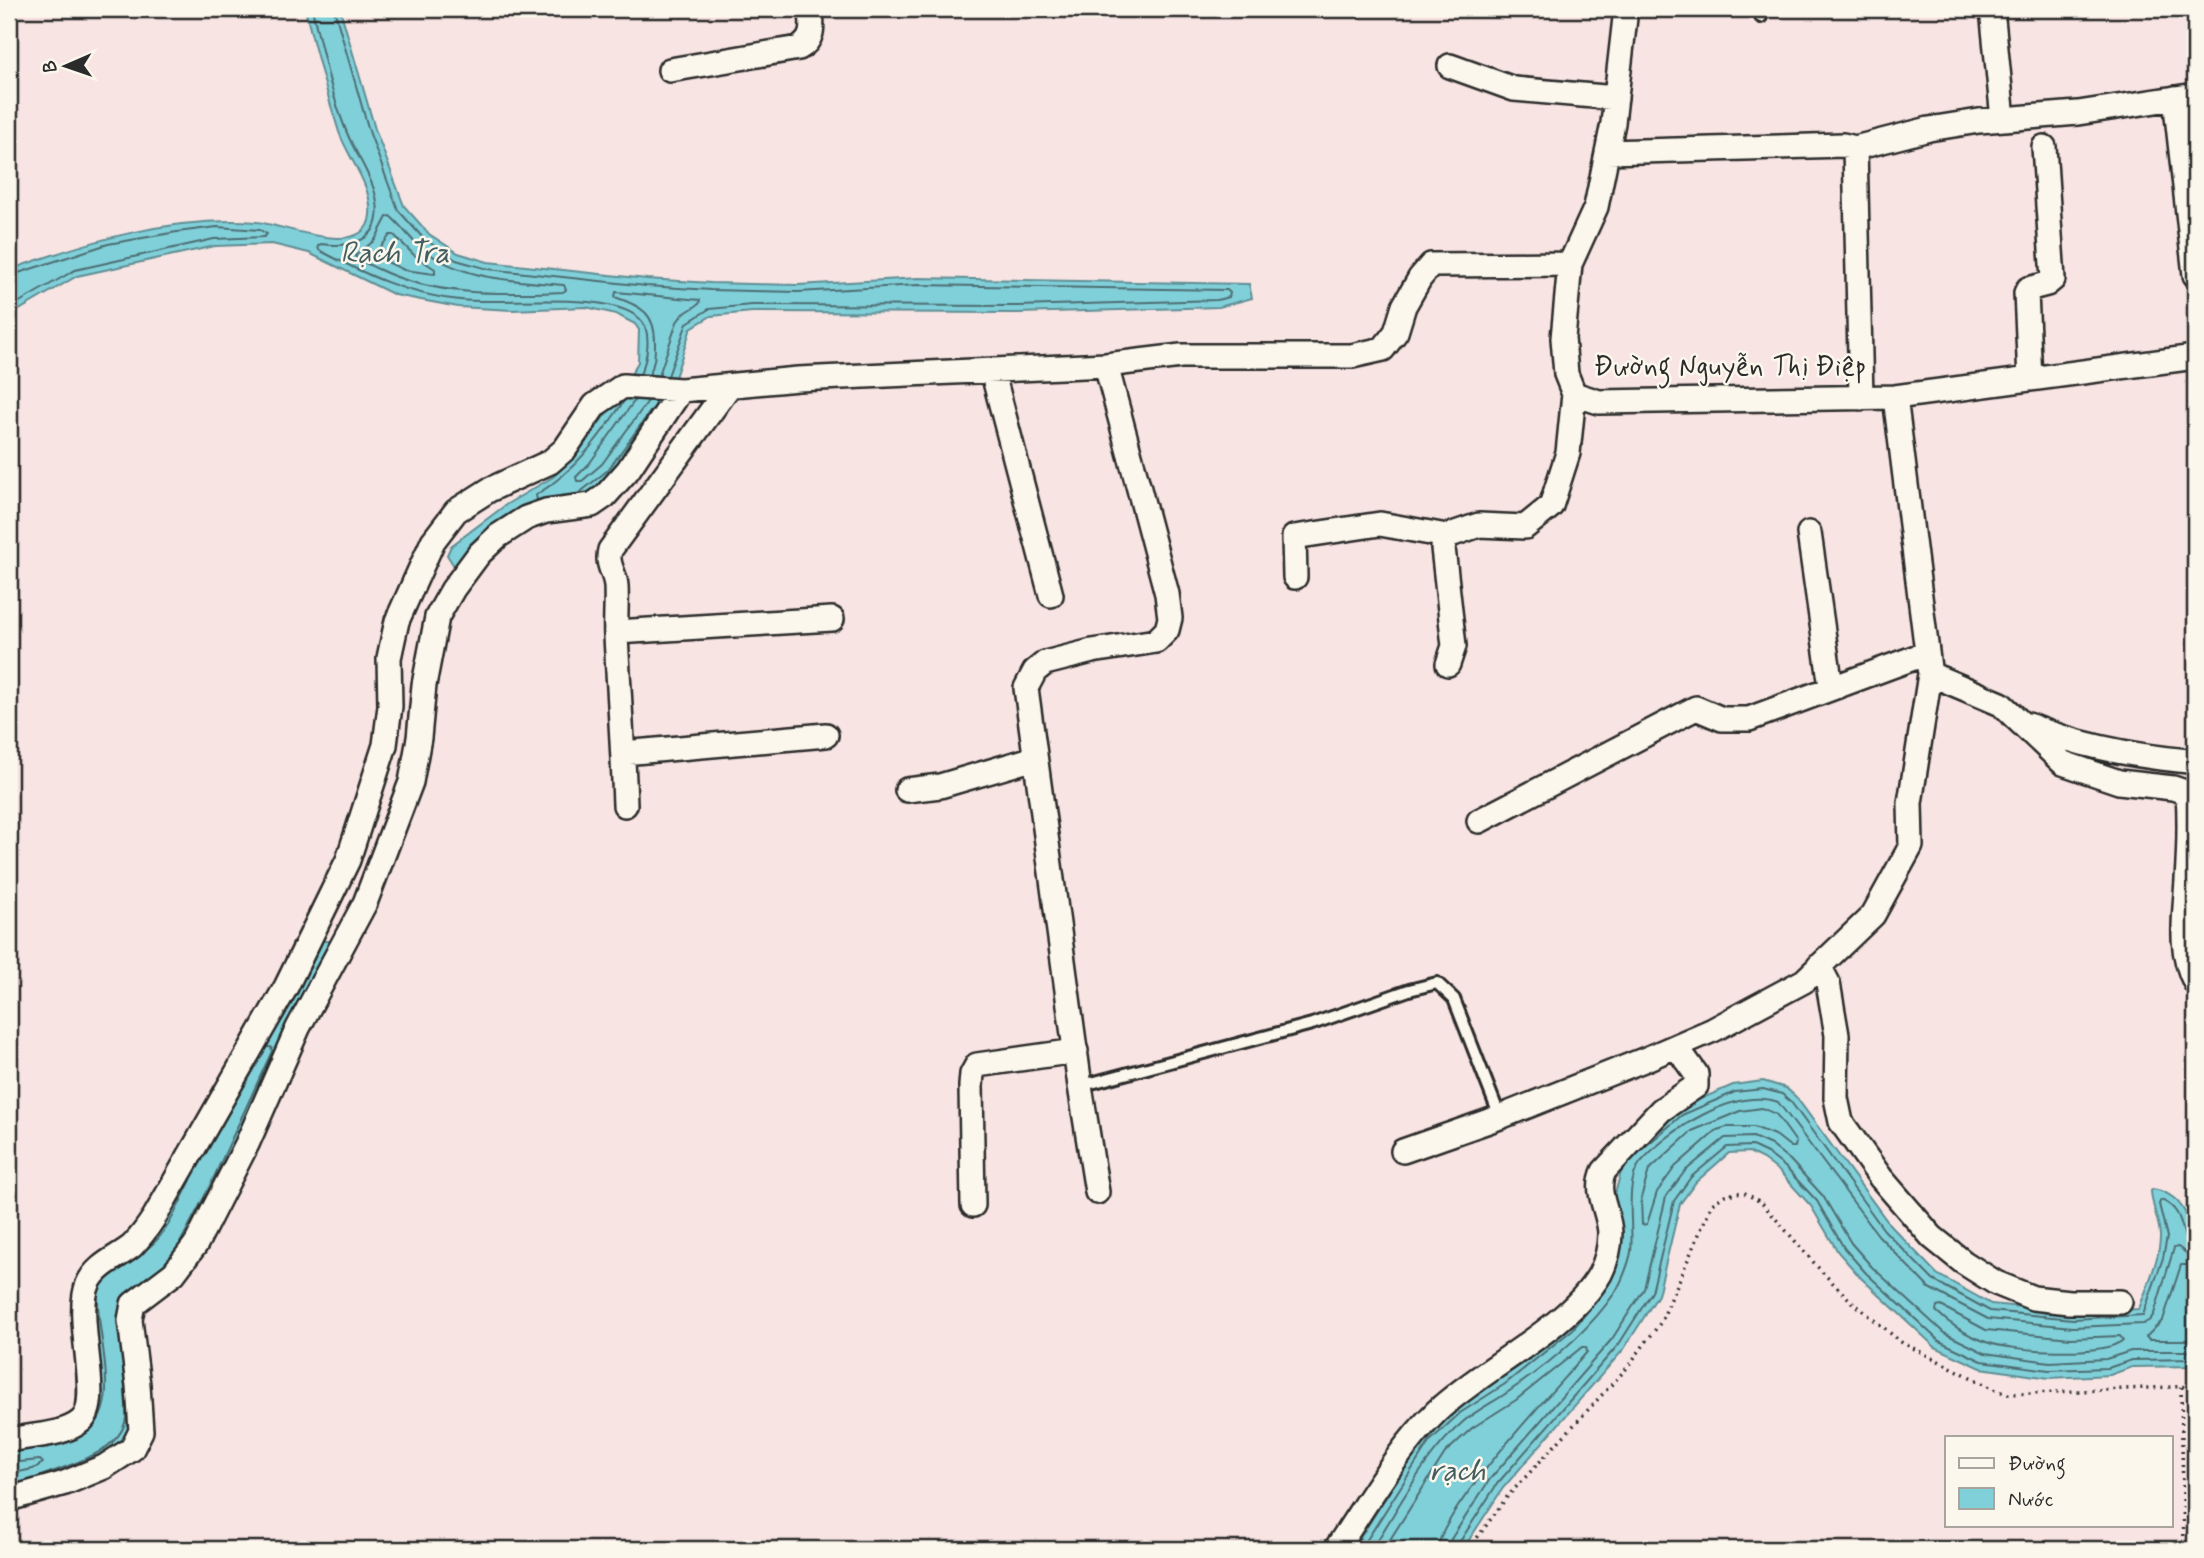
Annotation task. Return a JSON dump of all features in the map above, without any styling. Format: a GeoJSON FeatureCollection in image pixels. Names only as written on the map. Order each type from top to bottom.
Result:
{"type":"FeatureCollection","features":[{"type":"Feature","properties":{"kind":"street"},"geometry":{"type":"LineString","coordinates":[[670,70],[799,48],[808,42],[810,37],[811,9]]}},
{"type":"Feature","properties":{"kind":"street","name":"Đường Nguyễn Thị Điệp"},"geometry":{"type":"LineString","coordinates":[[1626,9],[1616,98],[1596,207],[1570,264],[1563,338],[1566,374],[1574,394],[1599,402],[1895,397],[2195,358]]}},
{"type":"Feature","properties":{"kind":"street"},"geometry":{"type":"LineString","coordinates":[[1992,9],[2003,119]]}},
{"type":"Feature","properties":{"kind":"street"},"geometry":{"type":"LineString","coordinates":[[1450,66],[1514,89],[1616,98]]}},
{"type":"Feature","properties":{"kind":"street"},"geometry":{"type":"LineString","coordinates":[[1607,152],[1760,146],[1843,145],[1856,148],[1929,128],[2078,113],[2185,97],[2195,275]]}},
{"type":"Feature","properties":{"kind":"street"},"geometry":{"type":"LineString","coordinates":[[2030,379],[2026,293],[2028,289],[2047,284],[2053,279],[2044,147]]}},
{"type":"Feature","properties":{"kind":"street"},"geometry":{"type":"LineString","coordinates":[[1856,148],[1861,398]]}},
{"type":"Feature","properties":{"kind":"street"},"geometry":{"type":"LineString","coordinates":[[9,1440],[70,1427],[82,1420],[89,1410],[90,1382],[83,1300],[89,1282],[99,1268],[133,1245],[155,1216],[286,987],[348,860],[385,745],[390,706],[389,658],[397,621],[433,541],[456,510],[489,490],[550,462],[565,449],[595,405],[623,386],[678,390],[728,388],[798,379],[1106,365],[1181,356],[1352,356],[1383,349],[1396,332],[1404,306],[1420,278],[1431,265],[1570,264]]}},
{"type":"Feature","properties":{"kind":"street"},"geometry":{"type":"LineString","coordinates":[[1097,1192],[1026,688],[1035,671],[1045,663],[1156,641],[1167,630],[1170,618],[1167,594],[1106,365]]}},
{"type":"Feature","properties":{"kind":"street"},"geometry":{"type":"LineString","coordinates":[[992,370],[1051,596]]}},
{"type":"Feature","properties":{"kind":"street"},"geometry":{"type":"LineString","coordinates":[[625,805],[616,586],[615,577],[609,567],[610,550],[728,388]]}},
{"type":"Feature","properties":{"kind":"street"},"geometry":{"type":"LineString","coordinates":[[9,1499],[65,1483],[104,1467],[132,1449],[141,1431],[130,1320],[133,1304],[174,1273],[196,1244],[247,1144],[298,1028],[365,903],[411,782],[424,685],[437,617],[453,589],[479,554],[498,536],[526,517],[546,511],[592,505],[605,496],[628,470],[678,390]]}},
{"type":"Feature","properties":{"kind":"street"},"geometry":{"type":"LineString","coordinates":[[1295,577],[1294,537],[1380,524],[1447,536],[1479,525],[1525,527],[1551,506],[1568,453],[1574,394]]}},
{"type":"Feature","properties":{"kind":"street"},"geometry":{"type":"LineString","coordinates":[[1403,1151],[1500,1116],[1713,1030],[1804,981],[1873,915],[1911,846],[1910,803],[1929,663],[1895,397]]}},
{"type":"Feature","properties":{"kind":"street"},"geometry":{"type":"LineString","coordinates":[[1809,533],[1831,687]]}},
{"type":"Feature","properties":{"kind":"street"},"geometry":{"type":"LineString","coordinates":[[1447,536],[1443,548],[1454,646],[1448,664]]}},
{"type":"Feature","properties":{"kind":"street"},"geometry":{"type":"LineString","coordinates":[[616,632],[832,619]]}},
{"type":"Feature","properties":{"kind":"street"},"geometry":{"type":"LineString","coordinates":[[1479,821],[1696,708],[1723,719],[1749,719],[1831,687],[1929,663],[2001,704],[2063,763],[2119,782],[2172,788],[2188,793],[2190,824],[2182,935],[2189,969],[2195,982]]}},
{"type":"Feature","properties":{"kind":"street"},"geometry":{"type":"LineString","coordinates":[[2020,722],[2043,731],[2135,756],[2192,761]]}},
{"type":"Feature","properties":{"kind":"street"},"geometry":{"type":"LineString","coordinates":[[623,753],[826,735]]}},
{"type":"Feature","properties":{"kind":"street"},"geometry":{"type":"LineString","coordinates":[[907,790],[940,786],[1035,758]]}},
{"type":"Feature","properties":{"kind":"street"},"geometry":{"type":"LineString","coordinates":[[2172,788],[2174,771],[2192,761]]}},
{"type":"Feature","properties":{"kind":"street"},"geometry":{"type":"LineString","coordinates":[[1819,966],[1828,983],[1837,1035],[1836,1098],[1841,1122],[1881,1178],[1932,1237],[1963,1262],[1996,1283],[2033,1298],[2069,1302],[2120,1302]]}},
{"type":"Feature","properties":{"kind":"street"},"geometry":{"type":"LineString","coordinates":[[1336,1549],[1410,1443],[1437,1412],[1572,1307],[1600,1273],[1608,1250],[1610,1231],[1599,1191],[1599,1181],[1604,1171],[1661,1110],[1696,1086],[1696,1074],[1676,1046]]}},
{"type":"Feature","properties":{"kind":"street"},"geometry":{"type":"LineString","coordinates":[[973,1205],[971,1086],[972,1074],[977,1065],[1076,1051]]}},
{"type":"Feature","properties":{"kind":"lane"},"geometry":{"type":"LineString","coordinates":[[1080,1086],[1312,1024],[1437,983],[1454,999],[1500,1116]]}},
{"type":"Feature","properties":{"kind":"path"},"geometry":{"type":"LineString","coordinates":[[1469,1549],[1507,1497],[1626,1369],[1661,1322],[1712,1204],[1725,1195],[1743,1192],[1762,1203],[1849,1299],[1901,1342],[1996,1390],[2008,1394],[2195,1386]]}},
{"type":"Feature","properties":{"kind":"path"},"geometry":{"type":"LineString","coordinates":[[2181,1387],[2184,1549]]}},
{"type":"Feature","properties":{"kind":"water","name":"Rạch Tra"},"geometry":{"type":"Polygon","coordinates":[[[305,9],[340,9],[375,129],[404,206],[429,234],[458,253],[488,262],[711,283],[798,285],[918,278],[1249,284],[1252,298],[1219,307],[1018,313],[752,312],[711,316],[691,328],[668,399],[614,475],[591,494],[456,569],[447,555],[451,546],[507,504],[553,477],[577,454],[620,394],[638,362],[639,330],[635,324],[616,314],[586,307],[512,310],[458,307],[395,295],[309,253],[272,244],[215,246],[77,276],[9,316],[9,270],[100,240],[162,227],[225,221],[257,222],[302,233],[339,238],[354,236],[365,229],[370,215],[368,193],[339,132],[305,9]]]}},
{"type":"Feature","properties":{"kind":"water"},"geometry":{"type":"Polygon","coordinates":[[[320,941],[328,941],[333,947],[185,1250],[140,1291],[133,1418],[127,1437],[116,1449],[88,1465],[9,1490],[9,1448],[80,1429],[91,1296],[320,941]]]}},
{"type":"Feature","properties":{"kind":"water","name":"rạch"},"geometry":{"type":"Polygon","coordinates":[[[1763,1081],[1786,1088],[1796,1097],[1890,1225],[1937,1274],[1991,1304],[2073,1312],[2139,1309],[2160,1243],[2151,1191],[2159,1190],[2170,1196],[2179,1203],[2185,1213],[2195,1241],[2195,1366],[2132,1367],[2110,1375],[2049,1378],[1981,1368],[1935,1347],[1861,1278],[1838,1252],[1811,1206],[1780,1172],[1749,1152],[1729,1153],[1696,1182],[1680,1204],[1658,1295],[1624,1349],[1503,1488],[1463,1549],[1353,1549],[1424,1437],[1456,1407],[1501,1378],[1568,1324],[1614,1218],[1615,1194],[1625,1157],[1677,1109],[1733,1085],[1763,1081]]]}},
{"type":"Feature","properties":{"kind":"water"},"geometry":{"type":"Polygon","coordinates":[[[2189,1398],[2195,1398],[2195,1549],[2189,1549],[2192,1489],[2189,1398]]]}}]}
